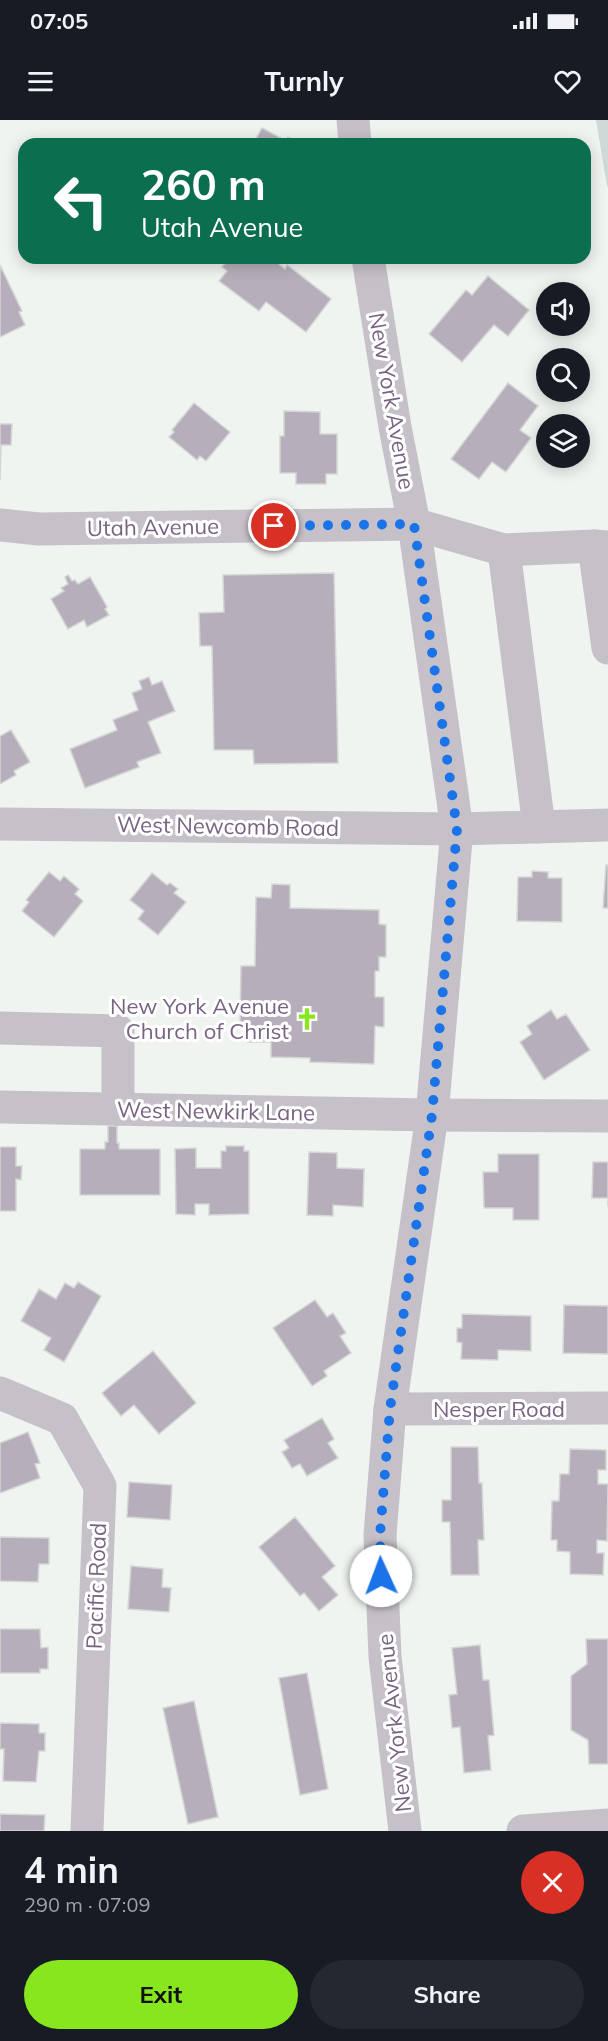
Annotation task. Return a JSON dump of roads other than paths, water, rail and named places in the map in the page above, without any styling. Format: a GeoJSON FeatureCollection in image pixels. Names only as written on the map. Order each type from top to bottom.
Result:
{"type":"FeatureCollection","features":[{"type":"Feature","properties":{"kind":"street"},"geometry":{"type":"LineString","coordinates":[[353,120],[354,138]]}},
{"type":"Feature","properties":{"kind":"street","name":"New York Avenue"},"geometry":{"type":"LineString","coordinates":[[369,264],[395,427],[414,524],[457,829],[432,1115],[390,1409],[380,1535],[385,1657],[405,1831]]}},
{"type":"Feature","properties":{"kind":"street","name":"Utah Avenue"},"geometry":{"type":"LineString","coordinates":[[0,525],[39,529],[414,524],[504,550],[601,546]]}},
{"type":"Feature","properties":{"kind":"street"},"geometry":{"type":"LineString","coordinates":[[601,546],[608,648]]}},
{"type":"Feature","properties":{"kind":"street"},"geometry":{"type":"LineString","coordinates":[[504,550],[539,827]]}},
{"type":"Feature","properties":{"kind":"street","name":"West Newcomb Road"},"geometry":{"type":"LineString","coordinates":[[0,824],[457,829],[608,825]]}},
{"type":"Feature","properties":{"kind":"street"},"geometry":{"type":"LineString","coordinates":[[0,1028],[118,1031],[118,1109]]}},
{"type":"Feature","properties":{"kind":"street","name":"West Newkirk Lane"},"geometry":{"type":"LineString","coordinates":[[0,1107],[608,1116]]}},
{"type":"Feature","properties":{"kind":"street","name":"Pacific Road"},"geometry":{"type":"LineString","coordinates":[[0,1393],[62,1419],[100,1486],[87,1831]]}},
{"type":"Feature","properties":{"kind":"street","name":"Nesper Road"},"geometry":{"type":"LineString","coordinates":[[390,1409],[608,1408]]}},
{"type":"Feature","properties":{"kind":"street"},"geometry":{"type":"LineString","coordinates":[[523,1831],[608,1825]]}},
{"type":"Feature","properties":{"kind":"place","name":"New York Avenue Church of Christ"},"geometry":{"type":"Point","coordinates":[307,1019]}}]}
